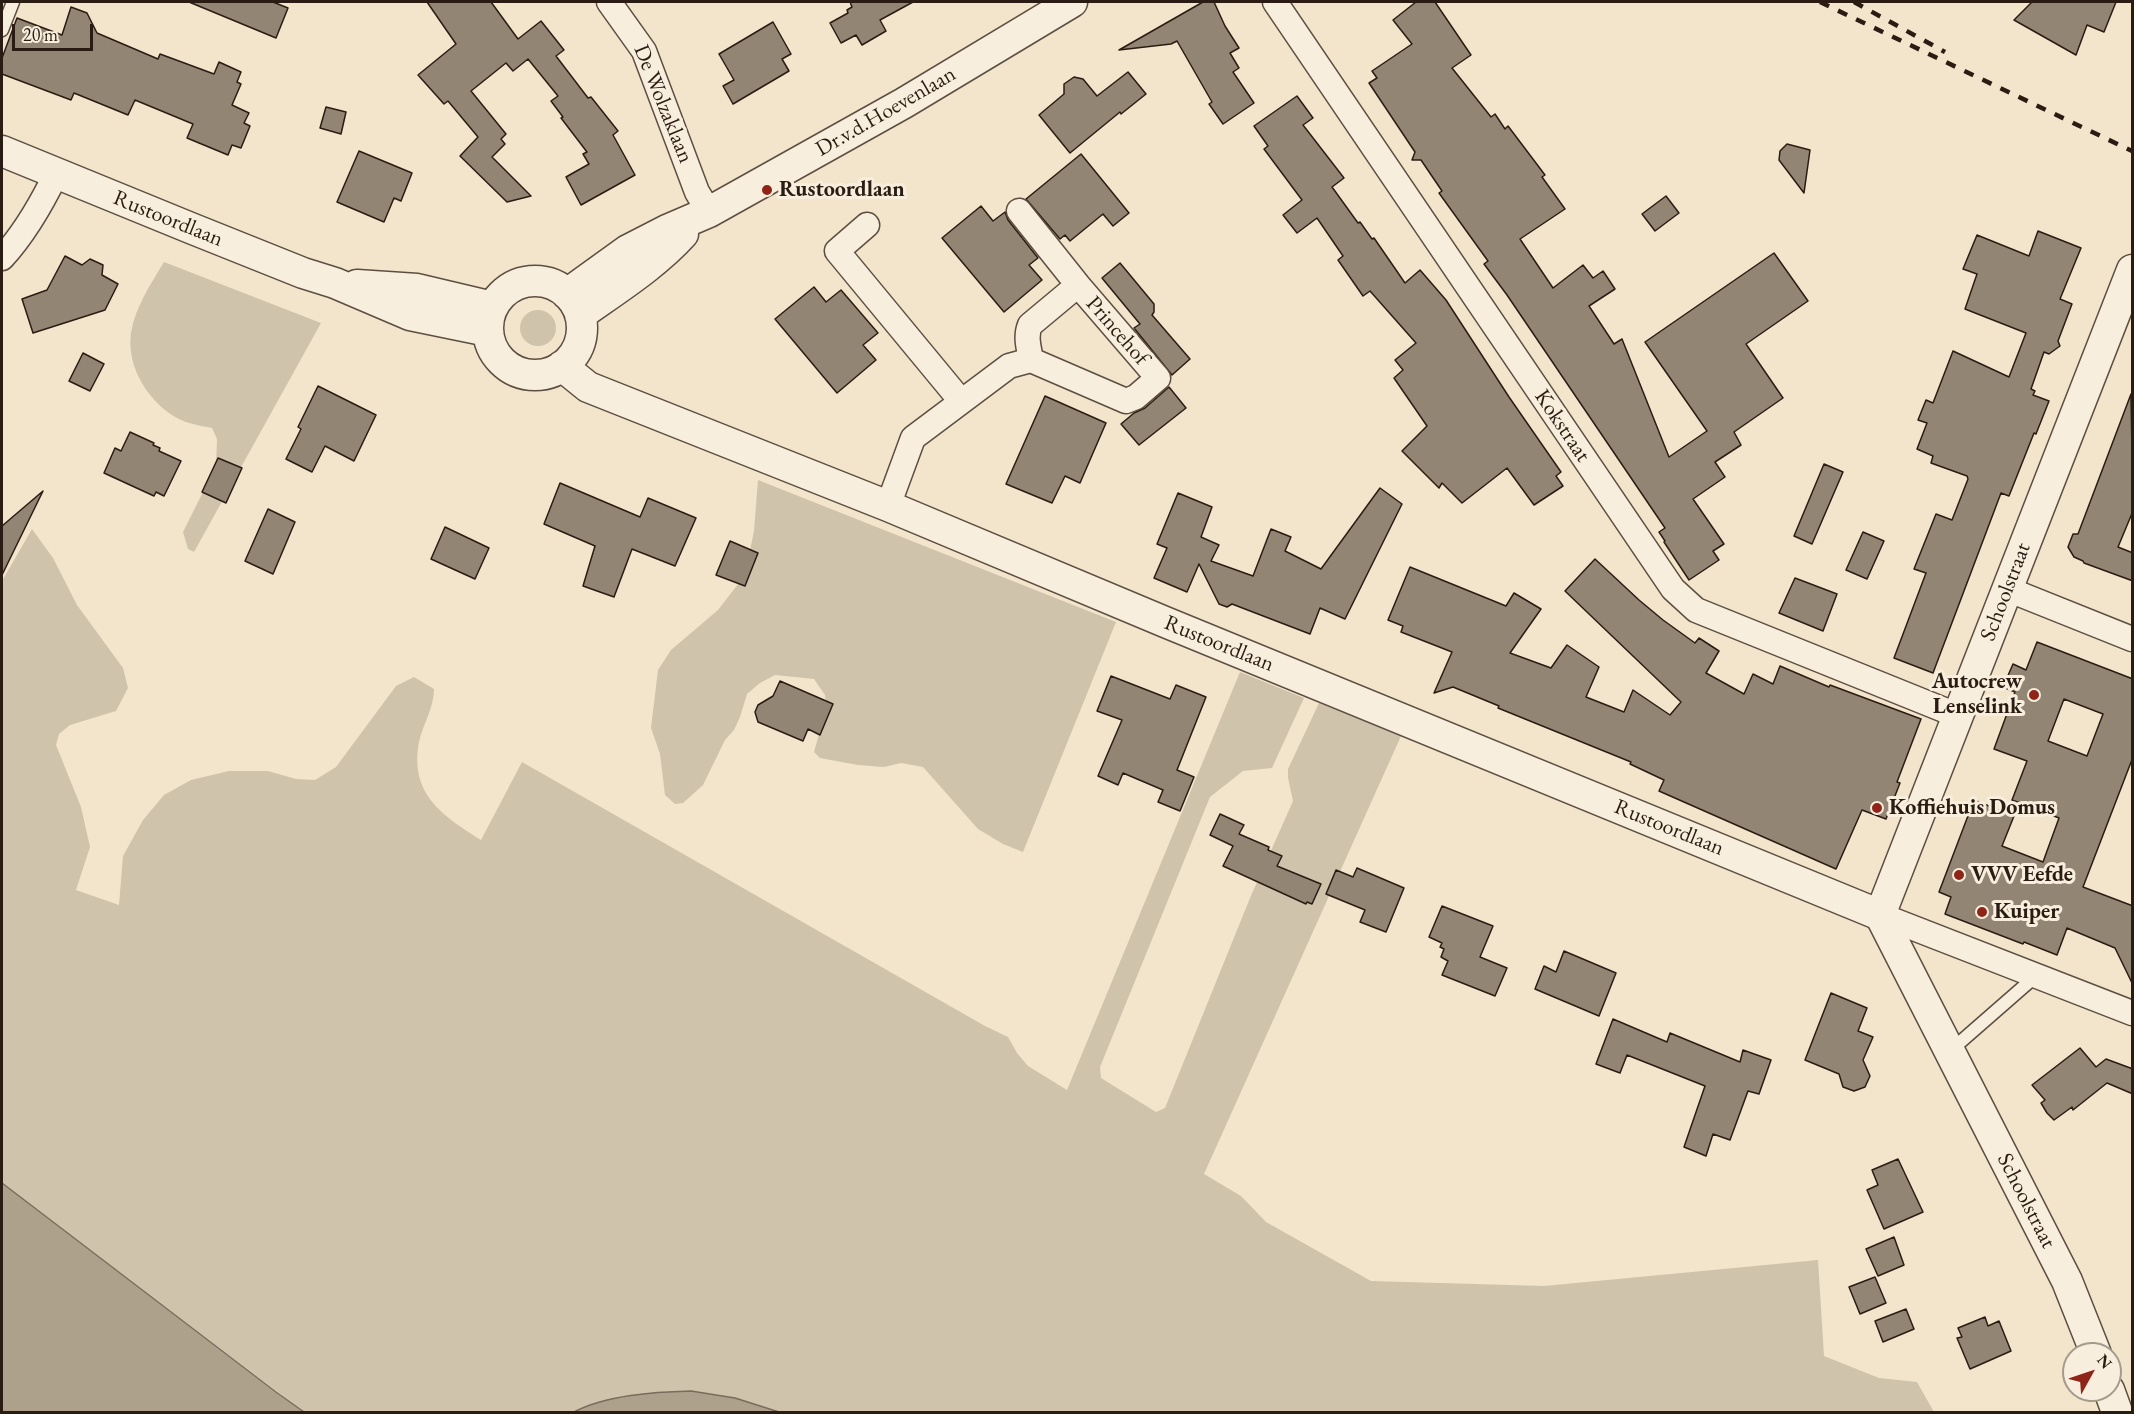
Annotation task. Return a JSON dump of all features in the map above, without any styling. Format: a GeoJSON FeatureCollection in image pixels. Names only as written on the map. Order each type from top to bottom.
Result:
{"type":"FeatureCollection","features":[{"type":"Feature","properties":{"kind":"street","name":"De Wolzaklaan"},"geometry":{"type":"LineString","coordinates":[[609,2],[644,51],[697,192],[703,215]]}},
{"type":"Feature","properties":{"kind":"street","name":"Dr.v.d.Hoevenlaan"},"geometry":{"type":"LineString","coordinates":[[574,304],[628,250],[703,215],[904,103],[1072,2]]}},
{"type":"Feature","properties":{"kind":"street","name":"Kokstraat"},"geometry":{"type":"LineString","coordinates":[[1275,2],[1673,589],[1696,610],[1959,716]]}},
{"type":"Feature","properties":{"kind":"street","name":"Rustoordlaan"},"geometry":{"type":"LineString","coordinates":[[2,151],[303,273],[335,283],[417,289],[490,319]]}},
{"type":"Feature","properties":{"kind":"street"},"geometry":{"type":"LineString","coordinates":[[2,258],[18,240],[41,205],[56,174]]}},
{"type":"Feature","properties":{"kind":"street","name":"Princehof"},"geometry":{"type":"LineString","coordinates":[[1019,211],[1078,285],[1158,378],[1136,397],[1125,401],[1031,360],[1027,333],[1030,325],[1078,285]]}},
{"type":"Feature","properties":{"kind":"street"},"geometry":{"type":"LineString","coordinates":[[867,225],[837,251],[961,401]]}},
{"type":"Feature","properties":{"kind":"street","name":"Schoolstraat"},"geometry":{"type":"LineString","coordinates":[[2091,1342],[2067,1281],[1880,915],[2133,270]]}},
{"type":"Feature","properties":{"kind":"street"},"geometry":{"type":"LineString","coordinates":[[526,281],[548,283],[574,304],[582,329],[573,355],[562,366],[550,372],[535,375],[512,369],[492,346],[490,319],[507,290],[526,281]]}},
{"type":"Feature","properties":{"kind":"street"},"geometry":{"type":"LineString","coordinates":[[888,506],[913,438],[1009,366],[1031,360]]}},
{"type":"Feature","properties":{"kind":"street","name":"Rustoordlaan"},"geometry":{"type":"LineString","coordinates":[[562,366],[588,387],[888,506],[1880,915]]}},
{"type":"Feature","properties":{"kind":"street"},"geometry":{"type":"LineString","coordinates":[[2007,589],[2133,639]]}},
{"type":"Feature","properties":{"kind":"street"},"geometry":{"type":"LineString","coordinates":[[1880,915],[2133,1013]]}},
{"type":"Feature","properties":{"kind":"lane"},"geometry":{"type":"LineString","coordinates":[[2,30],[13,2]]}},
{"type":"Feature","properties":{"kind":"lane"},"geometry":{"type":"LineString","coordinates":[[1949,1051],[2037,975]]}},
{"type":"Feature","properties":{"kind":"shaded area"},"geometry":{"type":"Polygon","coordinates":[[[164,262],[321,323],[194,552],[188,549],[183,532],[216,466],[217,439],[212,428],[181,420],[159,405],[136,372],[130,346],[136,314],[164,262]]]}},
{"type":"Feature","properties":{"kind":"shaded area"},"geometry":{"type":"Polygon","coordinates":[[[538,310],[551,315],[556,328],[551,341],[538,346],[525,341],[520,328],[525,315],[538,310]]]}},
{"type":"Feature","properties":{"kind":"shaded area"},"geometry":{"type":"Polygon","coordinates":[[[758,480],[1116,622],[1023,852],[1003,844],[978,829],[923,767],[901,763],[884,767],[858,765],[820,758],[814,752],[826,709],[825,695],[814,679],[775,675],[760,683],[747,694],[734,730],[725,740],[703,785],[683,803],[675,804],[665,795],[660,754],[651,728],[658,670],[671,650],[718,610],[745,575],[754,531],[758,480]]]}},
{"type":"Feature","properties":{"kind":"shaded area"},"geometry":{"type":"Polygon","coordinates":[[[32,529],[53,558],[77,605],[123,668],[128,688],[116,711],[70,725],[59,734],[56,745],[81,807],[90,847],[76,890],[119,905],[123,856],[143,820],[164,795],[191,780],[229,771],[268,771],[296,779],[315,780],[336,767],[396,686],[414,677],[434,689],[432,703],[419,742],[417,760],[424,790],[442,812],[481,840],[522,762],[1008,1037],[1028,1066],[1067,1090],[1240,672],[1304,698],[1272,768],[1243,771],[1210,797],[1100,1067],[1101,1078],[1156,1112],[1165,1108],[1250,898],[1293,801],[1288,769],[1319,703],[1401,736],[1204,1174],[1241,1196],[1266,1222],[1371,1281],[1544,1286],[1818,1260],[1824,1356],[1879,1378],[1917,1382],[1934,1412],[779,1412],[720,1395],[684,1391],[617,1399],[574,1412],[304,1412],[2,1183],[2,581],[32,529]]]}},
{"type":"Feature","properties":{"kind":"shaded area"},"geometry":{"type":"Polygon","coordinates":[[[2,1183],[276,1392],[304,1412],[2,1412],[2,1183]]]}},
{"type":"Feature","properties":{"kind":"shaded area"},"geometry":{"type":"Polygon","coordinates":[[[691,1391],[735,1398],[779,1412],[574,1412],[615,1398],[691,1391]]]}},
{"type":"Feature","properties":{"kind":"building"},"geometry":{"type":"Polygon","coordinates":[[[189,2],[273,2],[288,8],[276,38],[189,2]]]}},
{"type":"Feature","properties":{"kind":"building"},"geometry":{"type":"Polygon","coordinates":[[[427,2],[491,2],[518,39],[541,21],[564,50],[556,56],[588,98],[591,97],[618,131],[613,135],[635,175],[581,205],[566,177],[589,164],[583,154],[587,152],[551,101],[558,96],[528,59],[513,71],[506,63],[471,91],[506,134],[501,139],[505,144],[492,157],[531,196],[507,202],[460,156],[478,137],[448,101],[444,104],[418,75],[456,44],[427,2]]]}},
{"type":"Feature","properties":{"kind":"building"},"geometry":{"type":"Polygon","coordinates":[[[850,2],[913,2],[880,20],[886,31],[862,45],[856,35],[841,43],[830,23],[848,13],[847,10],[852,7],[850,2]]]}},
{"type":"Feature","properties":{"kind":"building"},"geometry":{"type":"Polygon","coordinates":[[[1203,2],[1214,2],[1239,48],[1230,53],[1239,68],[1233,72],[1254,103],[1223,124],[1209,104],[1212,102],[1177,41],[1171,44],[1119,50],[1203,2]]]}},
{"type":"Feature","properties":{"kind":"building"},"geometry":{"type":"Polygon","coordinates":[[[1416,2],[1435,2],[1471,55],[1452,68],[1491,117],[1495,114],[1505,129],[1508,126],[1545,175],[1542,177],[1565,209],[1520,239],[1553,288],[1583,265],[1593,278],[1603,271],[1615,289],[1589,306],[1614,344],[1622,339],[1669,457],[1707,431],[1645,342],[1774,253],[1808,301],[1746,344],[1783,398],[1734,432],[1741,445],[1715,462],[1725,477],[1693,499],[1724,544],[1713,551],[1719,560],[1689,580],[1659,532],[1665,528],[1484,264],[1488,261],[1439,193],[1442,191],[1421,160],[1412,160],[1415,152],[1369,83],[1377,78],[1372,71],[1412,44],[1393,20],[1416,2]]]}},
{"type":"Feature","properties":{"kind":"building"},"geometry":{"type":"Polygon","coordinates":[[[2032,2],[2116,2],[2104,32],[2087,25],[2076,55],[2014,20],[2032,2]]]}},
{"type":"Feature","properties":{"kind":"building"},"geometry":{"type":"Polygon","coordinates":[[[71,7],[87,13],[97,33],[158,59],[160,54],[214,74],[219,62],[241,72],[237,82],[241,84],[232,105],[249,113],[244,123],[250,126],[241,148],[232,145],[228,155],[187,138],[193,124],[135,100],[128,115],[74,93],[71,100],[2,74],[2,58],[17,18],[62,35],[71,7]]]}},
{"type":"Feature","properties":{"kind":"building"},"geometry":{"type":"Polygon","coordinates":[[[773,22],[791,54],[782,59],[789,71],[733,104],[723,86],[734,80],[719,54],[773,22]]]}},
{"type":"Feature","properties":{"kind":"building"},"geometry":{"type":"Polygon","coordinates":[[[1128,72],[1146,94],[1070,153],[1039,115],[1064,94],[1064,84],[1074,77],[1083,79],[1097,96],[1128,72]]]}},
{"type":"Feature","properties":{"kind":"building"},"geometry":{"type":"Polygon","coordinates":[[[1297,96],[1313,118],[1303,125],[1344,178],[1332,187],[1358,223],[1360,222],[1372,239],[1374,238],[1405,283],[1420,270],[1446,300],[1561,472],[1556,476],[1563,486],[1534,505],[1507,468],[1462,503],[1442,483],[1439,488],[1402,451],[1427,426],[1394,378],[1403,370],[1395,360],[1416,343],[1370,291],[1363,296],[1338,260],[1343,256],[1317,218],[1297,233],[1283,215],[1302,200],[1264,149],[1268,146],[1254,126],[1297,96]]]}},
{"type":"Feature","properties":{"kind":"building"},"geometry":{"type":"Polygon","coordinates":[[[326,107],[346,112],[341,134],[320,128],[326,107]]]}},
{"type":"Feature","properties":{"kind":"building"},"geometry":{"type":"Polygon","coordinates":[[[1787,144],[1810,150],[1804,193],[1779,160],[1780,151],[1787,144]]]}},
{"type":"Feature","properties":{"kind":"building"},"geometry":{"type":"Polygon","coordinates":[[[359,151],[412,173],[401,201],[394,198],[384,222],[337,202],[359,151]]]}},
{"type":"Feature","properties":{"kind":"building"},"geometry":{"type":"Polygon","coordinates":[[[1081,154],[1129,213],[1113,226],[1103,214],[1070,241],[1065,235],[1060,239],[1026,199],[1081,154]]]}},
{"type":"Feature","properties":{"kind":"building"},"geometry":{"type":"Polygon","coordinates":[[[1666,196],[1679,213],[1655,231],[1642,214],[1666,196]]]}},
{"type":"Feature","properties":{"kind":"building"},"geometry":{"type":"Polygon","coordinates":[[[981,206],[993,221],[1005,212],[1008,220],[1038,258],[1029,265],[1042,280],[1004,312],[942,238],[981,206]]]}},
{"type":"Feature","properties":{"kind":"building"},"geometry":{"type":"Polygon","coordinates":[[[2038,231],[2081,248],[2060,299],[2072,304],[2058,341],[2060,346],[2049,354],[2044,352],[2031,389],[2035,391],[2033,395],[2049,401],[2009,496],[2001,493],[1933,673],[1894,658],[1926,573],[1914,569],[1936,514],[1952,520],[1968,479],[1967,476],[1931,463],[1933,456],[1917,449],[1927,423],[1918,420],[1926,400],[1933,403],[1953,351],[2009,377],[2026,333],[1965,309],[1977,274],[1963,269],[1977,235],[2029,256],[2038,231]]]}},
{"type":"Feature","properties":{"kind":"building"},"geometry":{"type":"Polygon","coordinates":[[[65,256],[82,265],[90,259],[103,265],[102,275],[118,284],[105,310],[33,333],[22,299],[47,290],[65,256]]]}},
{"type":"Feature","properties":{"kind":"building"},"geometry":{"type":"Polygon","coordinates":[[[1120,263],[1154,304],[1152,315],[1190,359],[1172,375],[1134,328],[1140,324],[1102,278],[1120,263]]]}},
{"type":"Feature","properties":{"kind":"building"},"geometry":{"type":"Polygon","coordinates":[[[814,287],[826,302],[841,290],[878,333],[863,345],[876,360],[837,393],[775,319],[814,287]]]}},
{"type":"Feature","properties":{"kind":"building"},"geometry":{"type":"Polygon","coordinates":[[[83,353],[104,364],[90,391],[69,381],[83,353]]]}},
{"type":"Feature","properties":{"kind":"building"},"geometry":{"type":"Polygon","coordinates":[[[318,386],[376,415],[354,461],[325,446],[312,472],[286,459],[301,429],[298,427],[318,386]]]}},
{"type":"Feature","properties":{"kind":"building"},"geometry":{"type":"Polygon","coordinates":[[[1169,387],[1186,408],[1139,445],[1121,424],[1134,413],[1145,408],[1169,387]]]}},
{"type":"Feature","properties":{"kind":"building"},"geometry":{"type":"Polygon","coordinates":[[[2131,394],[2133,511],[2118,547],[2133,553],[2133,581],[2084,563],[2074,557],[2068,547],[2073,534],[2078,534],[2131,394]]]}},
{"type":"Feature","properties":{"kind":"building"},"geometry":{"type":"Polygon","coordinates":[[[1045,396],[1106,423],[1080,483],[1065,476],[1052,503],[1006,484],[1045,396]]]}},
{"type":"Feature","properties":{"kind":"building"},"geometry":{"type":"Polygon","coordinates":[[[130,432],[154,443],[153,445],[160,448],[159,451],[181,461],[164,496],[156,492],[154,496],[104,473],[115,448],[121,451],[130,432]]]}},
{"type":"Feature","properties":{"kind":"building"},"geometry":{"type":"Polygon","coordinates":[[[218,458],[242,468],[226,503],[202,492],[218,458]]]}},
{"type":"Feature","properties":{"kind":"building"},"geometry":{"type":"Polygon","coordinates":[[[1824,464],[1843,472],[1812,544],[1794,536],[1824,464]]]}},
{"type":"Feature","properties":{"kind":"building"},"geometry":{"type":"Polygon","coordinates":[[[560,483],[640,517],[648,498],[696,518],[675,566],[632,549],[614,597],[583,586],[595,546],[544,524],[560,483]]]}},
{"type":"Feature","properties":{"kind":"building"},"geometry":{"type":"Polygon","coordinates":[[[1380,488],[1402,504],[1345,619],[1320,608],[1310,634],[1232,604],[1227,607],[1219,604],[1199,564],[1187,592],[1154,578],[1167,548],[1157,544],[1178,493],[1212,507],[1201,537],[1219,545],[1211,561],[1253,576],[1271,529],[1291,537],[1285,551],[1321,569],[1380,488]]]}},
{"type":"Feature","properties":{"kind":"building"},"geometry":{"type":"Polygon","coordinates":[[[43,491],[2,575],[2,526],[43,491]]]}},
{"type":"Feature","properties":{"kind":"building"},"geometry":{"type":"Polygon","coordinates":[[[268,509],[295,522],[273,574],[245,561],[268,509]]]}},
{"type":"Feature","properties":{"kind":"building"},"geometry":{"type":"Polygon","coordinates":[[[445,527],[489,548],[475,579],[431,559],[445,527]]]}},
{"type":"Feature","properties":{"kind":"building"},"geometry":{"type":"Polygon","coordinates":[[[1863,532],[1884,541],[1867,579],[1846,570],[1863,532]]]}},
{"type":"Feature","properties":{"kind":"building"},"geometry":{"type":"Polygon","coordinates":[[[730,541],[758,553],[745,586],[716,575],[730,541]]]}},
{"type":"Feature","properties":{"kind":"building"},"geometry":{"type":"Polygon","coordinates":[[[1595,559],[1663,620],[1695,643],[1699,638],[1719,651],[1706,673],[1744,694],[1753,674],[1773,684],[1780,666],[1829,687],[1830,685],[1921,719],[1897,782],[1900,783],[1886,819],[1862,810],[1836,869],[1659,791],[1664,780],[1630,764],[1631,762],[1498,708],[1499,706],[1453,687],[1434,693],[1452,652],[1401,632],[1403,626],[1388,620],[1410,567],[1506,606],[1514,593],[1541,609],[1510,653],[1551,668],[1567,645],[1599,667],[1586,697],[1624,712],[1633,690],[1670,715],[1681,702],[1565,591],[1595,559]]]}},
{"type":"Feature","properties":{"kind":"building"},"geometry":{"type":"Polygon","coordinates":[[[1795,578],[1837,594],[1823,631],[1779,613],[1795,578]]]}},
{"type":"Feature","properties":{"kind":"building"},"geometry":{"type":"Polygon","coordinates":[[[2037,642],[2133,679],[2133,757],[2083,887],[2133,906],[2133,985],[2115,948],[2067,928],[2057,955],[1945,914],[1951,897],[1939,892],[1974,800],[2014,816],[2002,846],[2043,862],[2059,818],[2012,800],[2027,761],[1994,749],[2015,692],[2003,687],[2013,664],[2026,670],[2037,642]],[[2064,699],[2048,741],[2087,756],[2103,714],[2064,699]]]}},
{"type":"Feature","properties":{"kind":"building"},"geometry":{"type":"Polygon","coordinates":[[[1111,676],[1170,699],[1176,685],[1206,697],[1177,770],[1194,777],[1180,811],[1158,802],[1163,790],[1123,773],[1118,785],[1098,776],[1122,720],[1097,711],[1111,676]]]}},
{"type":"Feature","properties":{"kind":"building"},"geometry":{"type":"Polygon","coordinates":[[[780,681],[833,704],[820,735],[808,729],[803,741],[758,722],[755,712],[758,705],[773,696],[780,681]]]}},
{"type":"Feature","properties":{"kind":"building"},"geometry":{"type":"Polygon","coordinates":[[[1220,814],[1244,825],[1239,834],[1269,847],[1268,850],[1282,856],[1277,866],[1321,884],[1312,904],[1307,902],[1306,904],[1223,866],[1233,846],[1210,835],[1220,814]]]}},
{"type":"Feature","properties":{"kind":"building"},"geometry":{"type":"Polygon","coordinates":[[[1357,868],[1404,888],[1386,932],[1360,922],[1365,910],[1326,894],[1336,870],[1353,877],[1357,868]]]}},
{"type":"Feature","properties":{"kind":"building"},"geometry":{"type":"Polygon","coordinates":[[[1442,906],[1493,926],[1480,957],[1507,968],[1495,996],[1442,975],[1448,961],[1441,957],[1444,949],[1440,947],[1442,943],[1429,937],[1442,906]]]}},
{"type":"Feature","properties":{"kind":"building"},"geometry":{"type":"Polygon","coordinates":[[[1564,951],[1616,973],[1599,1016],[1535,989],[1544,966],[1556,972],[1564,951]]]}},
{"type":"Feature","properties":{"kind":"building"},"geometry":{"type":"Polygon","coordinates":[[[1831,993],[1867,1008],[1858,1031],[1873,1037],[1863,1060],[1870,1076],[1865,1087],[1854,1091],[1843,1087],[1839,1074],[1805,1060],[1831,993]]]}},
{"type":"Feature","properties":{"kind":"building"},"geometry":{"type":"Polygon","coordinates":[[[1613,1019],[1667,1042],[1670,1033],[1740,1062],[1743,1050],[1771,1060],[1759,1094],[1748,1091],[1730,1140],[1713,1134],[1706,1156],[1684,1147],[1705,1086],[1627,1055],[1620,1073],[1596,1064],[1613,1019]]]}},
{"type":"Feature","properties":{"kind":"building"},"geometry":{"type":"Polygon","coordinates":[[[2080,1048],[2096,1067],[2106,1059],[2133,1069],[2133,1094],[2107,1083],[2073,1110],[2072,1107],[2054,1120],[2041,1103],[2045,1100],[2032,1085],[2080,1048]]]}},
{"type":"Feature","properties":{"kind":"building"},"geometry":{"type":"Polygon","coordinates":[[[1898,1159],[1923,1212],[1884,1229],[1867,1190],[1878,1185],[1872,1170],[1898,1159]]]}},
{"type":"Feature","properties":{"kind":"building"},"geometry":{"type":"Polygon","coordinates":[[[1894,1237],[1904,1265],[1878,1276],[1866,1249],[1894,1237]]]}},
{"type":"Feature","properties":{"kind":"building"},"geometry":{"type":"Polygon","coordinates":[[[1875,1277],[1886,1303],[1860,1314],[1849,1287],[1875,1277]]]}},
{"type":"Feature","properties":{"kind":"building"},"geometry":{"type":"Polygon","coordinates":[[[1906,1309],[1914,1329],[1883,1342],[1875,1321],[1906,1309]]]}},
{"type":"Feature","properties":{"kind":"building"},"geometry":{"type":"Polygon","coordinates":[[[1985,1317],[1988,1326],[1999,1321],[2011,1351],[1970,1369],[1957,1338],[1962,1337],[1958,1328],[1985,1317]]]}},
{"type":"Feature","properties":{"kind":"railway"},"geometry":{"type":"LineString","coordinates":[[1820,2],[2132,151]]}},
{"type":"Feature","properties":{"kind":"railway"},"geometry":{"type":"LineString","coordinates":[[1854,2],[1945,52]]}},
{"type":"Feature","properties":{"kind":"place","name":"Rustoordlaan"},"geometry":{"type":"Point","coordinates":[767,190]}},
{"type":"Feature","properties":{"kind":"place","name":"Autocrew Lenselink"},"geometry":{"type":"Point","coordinates":[2034,695]}},
{"type":"Feature","properties":{"kind":"place","name":"Koffiehuis Domus"},"geometry":{"type":"Point","coordinates":[1877,808]}},
{"type":"Feature","properties":{"kind":"place","name":"VVV Eefde"},"geometry":{"type":"Point","coordinates":[1959,875]}},
{"type":"Feature","properties":{"kind":"place","name":"Kuiper"},"geometry":{"type":"Point","coordinates":[1982,912]}}]}
